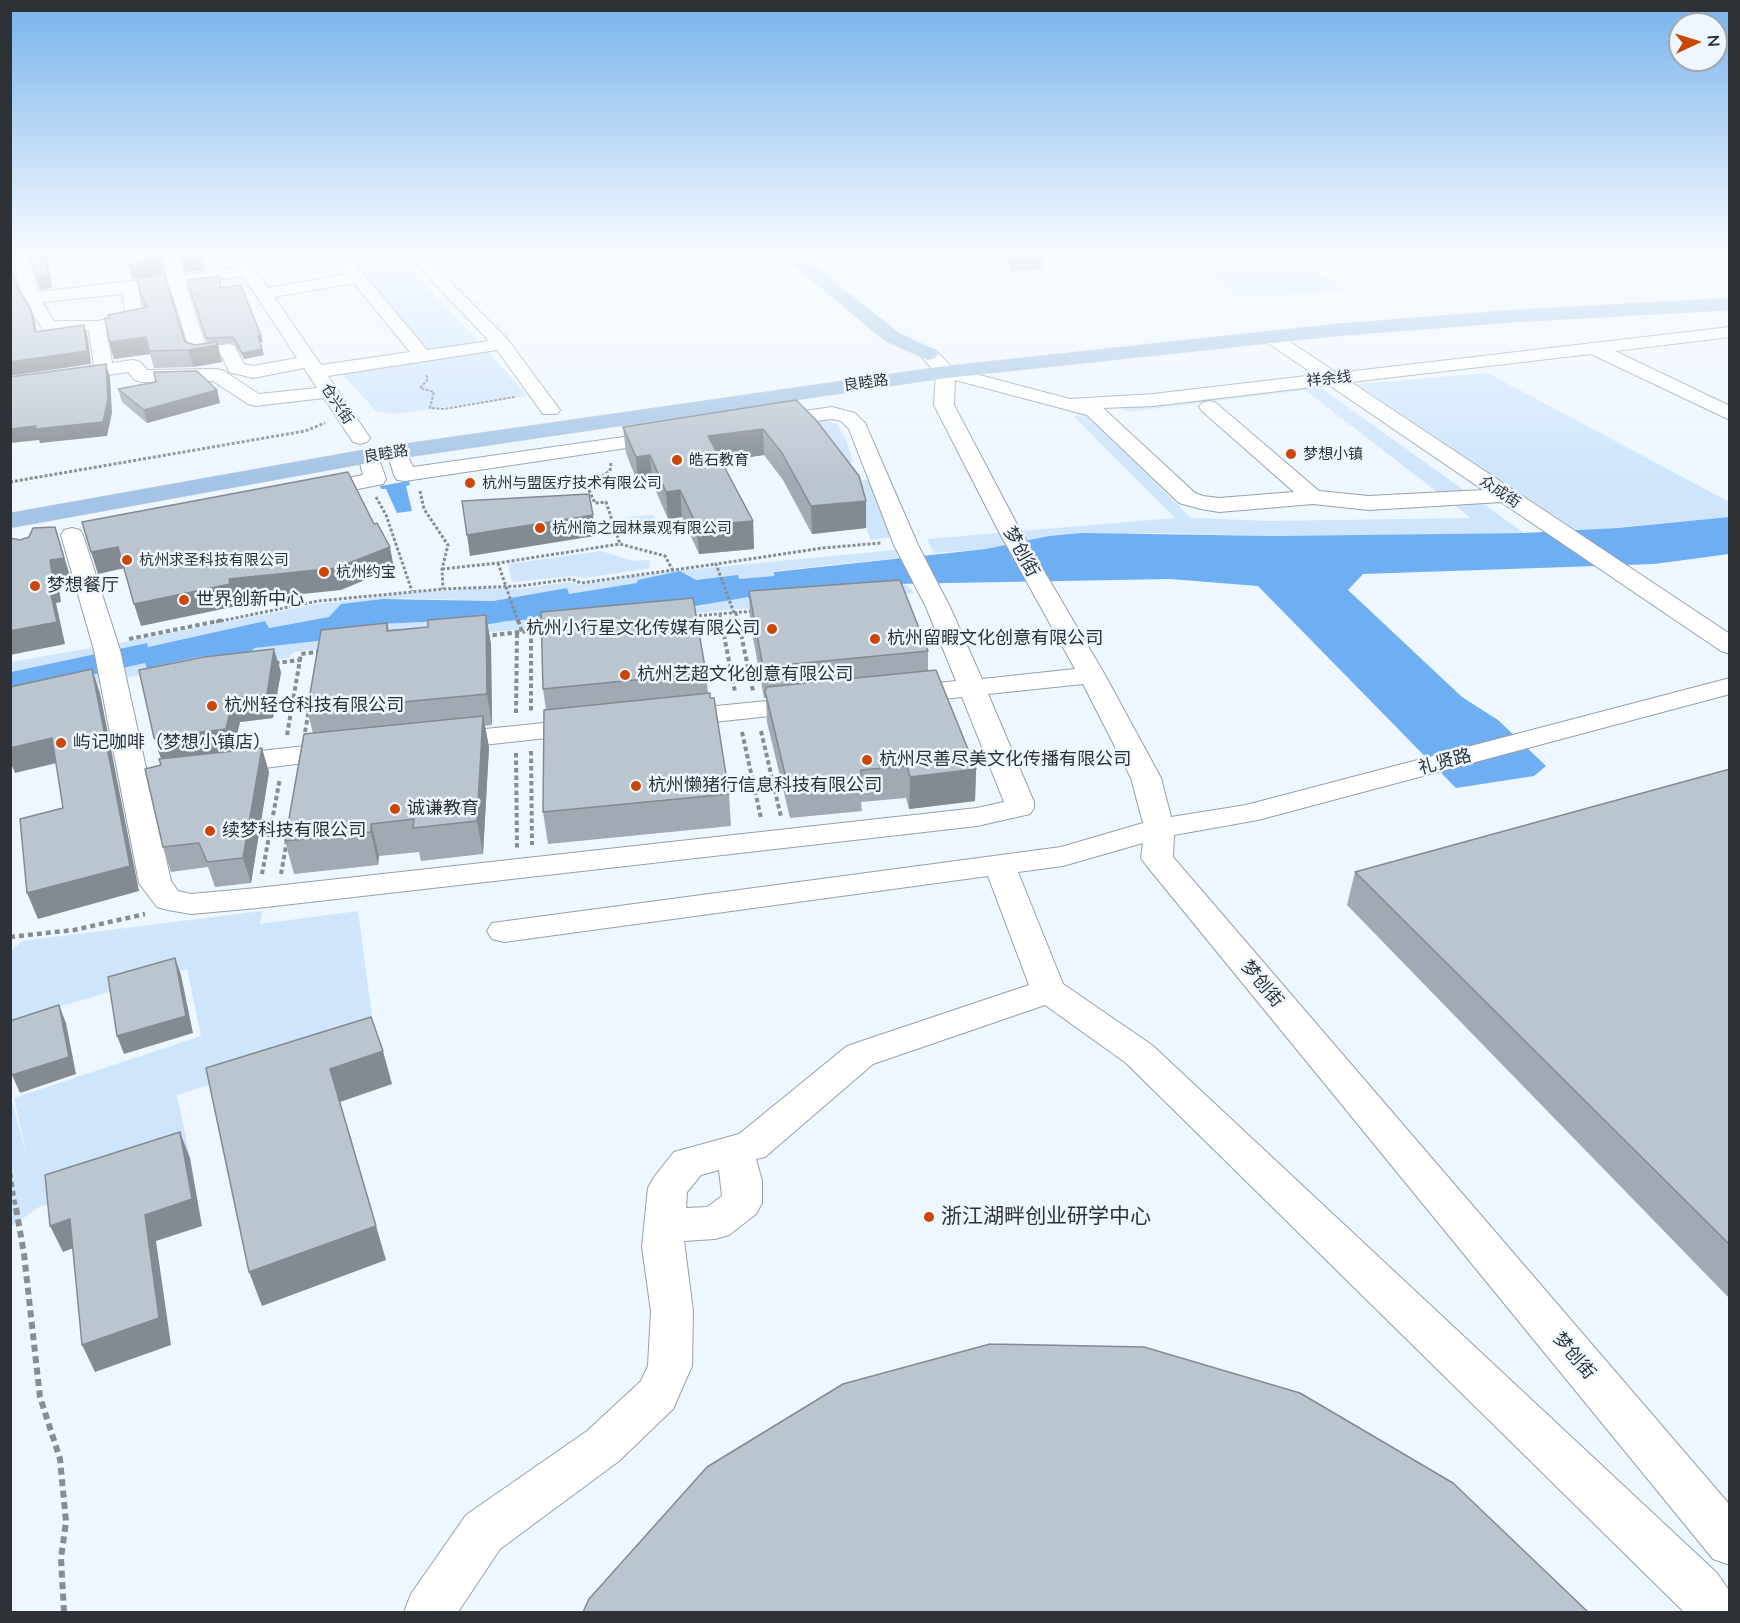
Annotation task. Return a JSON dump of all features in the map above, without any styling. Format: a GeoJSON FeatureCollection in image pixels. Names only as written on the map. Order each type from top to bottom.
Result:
{"type":"FeatureCollection","features":[{"type":"Feature","properties":{"kind":"main road"},"geometry":{"type":"LineString","coordinates":[[880,328],[892,337],[928,354]]}},
{"type":"Feature","properties":{"kind":"main road"},"geometry":{"type":"LineString","coordinates":[[911,328],[917,333],[928,354]]}},
{"type":"Feature","properties":{"kind":"main road","name":"良睦路"},"geometry":{"type":"LineString","coordinates":[[10,499],[364,447],[397,452],[948,362],[1378,328]]}},
{"type":"Feature","properties":{"kind":"main road","name":"良睦路"},"geometry":{"type":"LineString","coordinates":[[10,521],[364,447],[544,402],[928,354],[948,362]]}},
{"type":"Feature","properties":{"kind":"street"},"geometry":{"type":"LineString","coordinates":[[97,328],[104,370]]}},
{"type":"Feature","properties":{"kind":"street"},"geometry":{"type":"LineString","coordinates":[[191,328],[199,354]]}},
{"type":"Feature","properties":{"kind":"street","name":"仓兴街"},"geometry":{"type":"LineString","coordinates":[[286,328],[364,447],[374,485]]}},
{"type":"Feature","properties":{"kind":"street"},"geometry":{"type":"LineString","coordinates":[[395,328],[421,364]]}},
{"type":"Feature","properties":{"kind":"street"},"geometry":{"type":"LineString","coordinates":[[486,328],[502,344],[544,402]]}},
{"type":"Feature","properties":{"kind":"street","name":"祥余线"},"geometry":{"type":"LineString","coordinates":[[1071,404],[1153,400],[1730,332]]}},
{"type":"Feature","properties":{"kind":"street","name":"众成街"},"geometry":{"type":"LineString","coordinates":[[1271,337],[1612,569],[1730,646]]}},
{"type":"Feature","properties":{"kind":"street"},"geometry":{"type":"LineString","coordinates":[[10,384],[134,366],[228,349],[236,368],[253,372],[312,367],[421,364],[502,344]]}},
{"type":"Feature","properties":{"kind":"street"},"geometry":{"type":"LineString","coordinates":[[1596,349],[1730,414]]}},
{"type":"Feature","properties":{"kind":"street"},"geometry":{"type":"LineString","coordinates":[[948,362],[1094,411],[1187,498],[1219,506],[1313,497],[1369,503],[1504,495]]}},
{"type":"Feature","properties":{"kind":"street","name":"梦创街"},"geometry":{"type":"LineString","coordinates":[[948,362],[944,405],[1042,591],[1092,675],[1146,778],[1159,828],[1157,858],[1730,1542]]}},
{"type":"Feature","properties":{"kind":"street"},"geometry":{"type":"LineString","coordinates":[[134,366],[142,376],[217,375],[255,400],[329,392]]}},
{"type":"Feature","properties":{"kind":"street"},"geometry":{"type":"LineString","coordinates":[[1313,497],[1209,407],[1350,390]]}},
{"type":"Feature","properties":{"kind":"street"},"geometry":{"type":"LineString","coordinates":[[72,535],[145,775],[155,883],[168,900],[191,903],[257,898],[1004,813],[1018,808],[1019,802],[972,687],[909,549],[858,427],[848,417],[832,413],[747,425]]}},
{"type":"Feature","properties":{"kind":"street"},"geometry":{"type":"LineString","coordinates":[[294,494],[374,485],[690,433]]}},
{"type":"Feature","properties":{"kind":"street"},"geometry":{"type":"LineString","coordinates":[[397,452],[412,479]]}},
{"type":"Feature","properties":{"kind":"street"},"geometry":{"type":"LineString","coordinates":[[881,697],[1092,675]]}},
{"type":"Feature","properties":{"kind":"street","name":"礼贤路"},"geometry":{"type":"LineString","coordinates":[[504,931],[1063,856],[1159,828],[1247,814],[1730,686]]}},
{"type":"Feature","properties":{"kind":"street"},"geometry":{"type":"LineString","coordinates":[[646,721],[836,702]]}},
{"type":"Feature","properties":{"kind":"street"},"geometry":{"type":"LineString","coordinates":[[420,743],[611,724]]}},
{"type":"Feature","properties":{"kind":"street"},"geometry":{"type":"LineString","coordinates":[[202,767],[361,749]]}},
{"type":"Feature","properties":{"kind":"street"},"geometry":{"type":"LineString","coordinates":[[999,865],[1048,991],[1139,1054],[1690,1583],[1713,1612]]}},
{"type":"Feature","properties":{"kind":"street"},"geometry":{"type":"LineString","coordinates":[[429,1612],[483,1532],[603,1446],[657,1395],[670,1366],[672,1311],[663,1247],[668,1188],[688,1162],[751,1146],[861,1055],[1048,991]]}},
{"type":"Feature","properties":{"kind":"street"},"geometry":{"type":"LineString","coordinates":[[664,1226],[715,1223],[742,1203],[742,1180],[734,1151]]}},
{"type":"Feature","properties":{"kind":"path"},"geometry":{"type":"LineString","coordinates":[[421,364],[428,377],[420,388],[434,392],[430,408],[544,402]]}},
{"type":"Feature","properties":{"kind":"path"},"geometry":{"type":"LineString","coordinates":[[10,482],[313,429],[328,421],[327,414],[309,394]]}},
{"type":"Feature","properties":{"kind":"path"},"geometry":{"type":"LineString","coordinates":[[611,445],[610,471],[587,486],[595,503],[606,502],[620,544]]}},
{"type":"Feature","properties":{"kind":"path"},"geometry":{"type":"LineString","coordinates":[[412,479],[424,509],[448,545],[442,568],[443,589]]}},
{"type":"Feature","properties":{"kind":"path"},"geometry":{"type":"LineString","coordinates":[[374,485],[412,591]]}},
{"type":"Feature","properties":{"kind":"path"},"geometry":{"type":"LineString","coordinates":[[137,637],[318,601],[412,591],[506,586],[571,579],[581,583],[823,548],[894,542],[909,549]]}},
{"type":"Feature","properties":{"kind":"path"},"geometry":{"type":"LineString","coordinates":[[442,568],[498,563],[620,544],[665,556],[672,569]]}},
{"type":"Feature","properties":{"kind":"path"},"geometry":{"type":"LineString","coordinates":[[498,563],[522,632]]}},
{"type":"Feature","properties":{"kind":"path"},"geometry":{"type":"LineString","coordinates":[[716,564],[718,575],[734,613]]}},
{"type":"Feature","properties":{"kind":"path"},"geometry":{"type":"LineString","coordinates":[[685,617],[759,610]]}},
{"type":"Feature","properties":{"kind":"path"},"geometry":{"type":"LineString","coordinates":[[482,636],[554,629]]}},
{"type":"Feature","properties":{"kind":"path"},"geometry":{"type":"LineString","coordinates":[[257,898],[301,654],[329,651]]}},
{"type":"Feature","properties":{"kind":"path"},"geometry":{"type":"LineString","coordinates":[[266,664],[301,660]]}},
{"type":"Feature","properties":{"kind":"path"},"geometry":{"type":"LineString","coordinates":[[10,937],[74,930],[191,903]]}},
{"type":"Feature","properties":{"kind":"path"},"geometry":{"type":"LineString","coordinates":[[10,1173],[24,1254],[40,1397],[60,1458],[66,1522],[61,1558],[64,1612]]}},
{"type":"Feature","properties":{"kind":"shaded area"},"geometry":{"type":"Polygon","coordinates":[[[408,328],[465,328],[480,343],[429,353],[408,328]]]}},
{"type":"Feature","properties":{"kind":"shaded area"},"geometry":{"type":"Polygon","coordinates":[[[487,351],[528,396],[394,414],[376,411],[340,372],[487,351]]]}},
{"type":"Feature","properties":{"kind":"shaded area"},"geometry":{"type":"Polygon","coordinates":[[[1488,373],[1729,502],[1729,517],[1577,531],[1357,384],[1488,373]]]}},
{"type":"Feature","properties":{"kind":"shaded area"},"geometry":{"type":"Polygon","coordinates":[[[1317,385],[1524,533],[1275,536],[1158,533],[1049,536],[986,549],[934,553],[927,539],[1175,518],[1073,416],[1086,414],[1191,518],[1270,521],[1471,518],[1305,390],[1127,412],[1121,407],[1317,385]]]}},
{"type":"Feature","properties":{"kind":"shaded area"},"geometry":{"type":"Polygon","coordinates":[[[817,418],[837,424],[846,439],[853,462],[833,467],[796,426],[626,453],[817,418]]]}},
{"type":"Feature","properties":{"kind":"shaded area"},"geometry":{"type":"Polygon","coordinates":[[[871,480],[891,526],[890,537],[871,540],[846,481],[871,480]]]}},
{"type":"Feature","properties":{"kind":"shaded area"},"geometry":{"type":"Polygon","coordinates":[[[653,515],[658,525],[669,525],[670,533],[628,532],[628,517],[653,515]]]}},
{"type":"Feature","properties":{"kind":"shaded area"},"geometry":{"type":"Polygon","coordinates":[[[896,550],[898,558],[774,571],[774,576],[739,579],[638,580],[638,583],[569,594],[566,588],[493,601],[402,598],[342,604],[330,617],[268,628],[264,621],[148,647],[146,643],[11,672],[11,662],[317,604],[412,593],[490,588],[520,589],[569,582],[580,585],[674,571],[896,550]]]}},
{"type":"Feature","properties":{"kind":"shaded area"},"geometry":{"type":"Polygon","coordinates":[[[601,551],[633,561],[649,560],[650,568],[584,578],[574,576],[512,582],[508,564],[601,551]]]}},
{"type":"Feature","properties":{"kind":"shaded area"},"geometry":{"type":"Polygon","coordinates":[[[893,584],[907,585],[914,593],[339,646],[294,652],[289,658],[148,673],[11,704],[10,691],[145,663],[148,668],[198,657],[251,652],[255,648],[381,624],[444,621],[450,631],[507,621],[704,606],[704,603],[749,597],[893,584]]]}},
{"type":"Feature","properties":{"kind":"shaded area"},"geometry":{"type":"Polygon","coordinates":[[[262,911],[260,924],[358,911],[374,1032],[177,1095],[190,1158],[39,1207],[11,1227],[10,1094],[27,1157],[14,1098],[201,1036],[187,969],[11,1021],[11,951],[22,941],[262,911]]]}},
{"type":"Feature","properties":{"kind":"water"},"geometry":{"type":"Polygon","coordinates":[[[409,481],[410,485],[406,486],[412,511],[397,513],[386,489],[381,489],[380,486],[409,481]]]}},
{"type":"Feature","properties":{"kind":"water"},"geometry":{"type":"Polygon","coordinates":[[[1729,517],[1729,554],[1654,564],[1363,574],[1348,590],[1462,697],[1498,720],[1546,766],[1534,776],[1456,788],[1258,586],[1170,579],[893,584],[750,601],[748,597],[678,609],[507,621],[450,631],[444,621],[381,624],[370,635],[255,648],[251,652],[198,657],[147,668],[145,663],[78,678],[10,688],[14,686],[11,685],[11,672],[147,643],[148,647],[265,621],[269,628],[329,617],[341,604],[383,599],[493,601],[567,588],[569,594],[637,583],[638,580],[680,571],[696,580],[738,575],[739,579],[774,576],[774,572],[986,549],[1049,536],[1082,533],[1275,536],[1524,533],[1617,528],[1729,517]]]}},
{"type":"Feature","properties":{"kind":"building"},"geometry":{"type":"Polygon","coordinates":[[[10,328],[34,328],[35,332],[84,328],[87,351],[10,362],[10,328]]]}},
{"type":"Feature","properties":{"kind":"building"},"geometry":{"type":"Polygon","coordinates":[[[107,328],[181,328],[185,342],[195,345],[216,342],[218,345],[188,350],[149,351],[146,337],[109,342],[107,328]]]}},
{"type":"Feature","properties":{"kind":"building"},"geometry":{"type":"Polygon","coordinates":[[[203,328],[258,328],[262,349],[242,353],[233,337],[206,338],[203,328]]]}},
{"type":"Feature","properties":{"kind":"building"},"geometry":{"type":"Polygon","coordinates":[[[106,364],[108,399],[103,422],[35,429],[36,426],[10,429],[10,377],[106,364]]]}},
{"type":"Feature","properties":{"kind":"building"},"geometry":{"type":"Polygon","coordinates":[[[197,371],[217,390],[144,410],[118,389],[156,382],[154,372],[197,371]]]}},
{"type":"Feature","properties":{"kind":"building"},"geometry":{"type":"Polygon","coordinates":[[[796,400],[816,420],[859,476],[866,501],[811,506],[782,453],[763,429],[708,436],[753,521],[697,526],[680,490],[666,492],[650,455],[636,457],[623,427],[796,400]]]}},
{"type":"Feature","properties":{"kind":"building"},"geometry":{"type":"Polygon","coordinates":[[[348,472],[374,524],[377,523],[390,547],[336,568],[229,579],[230,584],[134,604],[118,547],[91,552],[82,522],[348,472]]]}},
{"type":"Feature","properties":{"kind":"building"},"geometry":{"type":"Polygon","coordinates":[[[589,494],[593,515],[467,535],[462,501],[589,494]]]}},
{"type":"Feature","properties":{"kind":"building","name":"梦想餐厅"},"geometry":{"type":"Polygon","coordinates":[[[55,527],[64,558],[50,560],[53,580],[48,581],[57,622],[10,631],[10,538],[20,540],[29,537],[33,528],[55,527]]]}},
{"type":"Feature","properties":{"kind":"building"},"geometry":{"type":"Polygon","coordinates":[[[900,580],[928,651],[763,667],[749,591],[900,580]]]}},
{"type":"Feature","properties":{"kind":"building"},"geometry":{"type":"Polygon","coordinates":[[[693,598],[706,673],[543,689],[541,612],[693,598]]]}},
{"type":"Feature","properties":{"kind":"building"},"geometry":{"type":"Polygon","coordinates":[[[486,615],[487,694],[307,711],[321,630],[387,623],[387,631],[428,627],[428,620],[486,615]]]}},
{"type":"Feature","properties":{"kind":"building"},"geometry":{"type":"Polygon","coordinates":[[[274,649],[267,694],[233,698],[226,729],[154,738],[139,670],[204,657],[274,649]]]}},
{"type":"Feature","properties":{"kind":"building"},"geometry":{"type":"Polygon","coordinates":[[[92,669],[130,866],[27,893],[20,819],[63,808],[52,738],[10,748],[10,687],[92,669]]]}},
{"type":"Feature","properties":{"kind":"building"},"geometry":{"type":"Polygon","coordinates":[[[936,670],[976,769],[910,777],[907,766],[861,770],[861,779],[788,786],[765,691],[767,687],[936,670]]]}},
{"type":"Feature","properties":{"kind":"building","name":"杭州懒猪行信息科技有限公司"},"geometry":{"type":"Polygon","coordinates":[[[710,693],[710,698],[714,698],[729,794],[543,812],[544,710],[710,693]]]}},
{"type":"Feature","properties":{"kind":"building","name":"诚谦教育"},"geometry":{"type":"Polygon","coordinates":[[[483,716],[477,821],[413,828],[414,819],[371,824],[371,832],[285,841],[304,734],[483,716]]]}},
{"type":"Feature","properties":{"kind":"building","name":"续梦科技有限公司"},"geometry":{"type":"Polygon","coordinates":[[[262,748],[243,858],[207,862],[199,843],[163,847],[145,769],[161,765],[159,759],[262,748]]]}},
{"type":"Feature","properties":{"kind":"building"},"geometry":{"type":"Polygon","coordinates":[[[1730,769],[1730,1245],[1355,872],[1730,769]]]}},
{"type":"Feature","properties":{"kind":"building"},"geometry":{"type":"Polygon","coordinates":[[[175,958],[186,1016],[117,1036],[108,977],[175,958]]]}},
{"type":"Feature","properties":{"kind":"building"},"geometry":{"type":"Polygon","coordinates":[[[59,1005],[69,1057],[12,1075],[10,1021],[59,1005]]]}},
{"type":"Feature","properties":{"kind":"building"},"geometry":{"type":"Polygon","coordinates":[[[371,1017],[383,1051],[330,1069],[376,1226],[249,1272],[206,1068],[371,1017]]]}},
{"type":"Feature","properties":{"kind":"building"},"geometry":{"type":"Polygon","coordinates":[[[180,1132],[192,1199],[145,1215],[159,1318],[82,1345],[70,1219],[50,1226],[45,1175],[180,1132]]]}},
{"type":"Feature","properties":{"kind":"building"},"geometry":{"type":"Polygon","coordinates":[[[990,1344],[1144,1347],[1300,1393],[1453,1483],[1588,1612],[583,1612],[589,1599],[707,1467],[843,1384],[990,1344]]]}},
{"type":"Feature","properties":{"kind":"place","name":"梦想小镇"},"geometry":{"type":"Point","coordinates":[1291,454]}},
{"type":"Feature","properties":{"kind":"place","name":"皓石教育"},"geometry":{"type":"Point","coordinates":[677,460]}},
{"type":"Feature","properties":{"kind":"place","name":"杭州与盟医疗技术有限公司"},"geometry":{"type":"Point","coordinates":[470,483]}},
{"type":"Feature","properties":{"kind":"place","name":"杭州简之园林景观有限公司"},"geometry":{"type":"Point","coordinates":[540,528]}},
{"type":"Feature","properties":{"kind":"place","name":"杭州求圣科技有限公司"},"geometry":{"type":"Point","coordinates":[127,560]}},
{"type":"Feature","properties":{"kind":"place","name":"杭州约宝"},"geometry":{"type":"Point","coordinates":[324,572]}},
{"type":"Feature","properties":{"kind":"place","name":"梦想餐厅"},"geometry":{"type":"Point","coordinates":[35,586]}},
{"type":"Feature","properties":{"kind":"place","name":"世界创新中心"},"geometry":{"type":"Point","coordinates":[184,600]}},
{"type":"Feature","properties":{"kind":"place","name":"杭州小行星文化传媒有限公司"},"geometry":{"type":"Point","coordinates":[772,629]}},
{"type":"Feature","properties":{"kind":"place","name":"杭州留暇文化创意有限公司"},"geometry":{"type":"Point","coordinates":[875,639]}},
{"type":"Feature","properties":{"kind":"place","name":"杭州艺超文化创意有限公司"},"geometry":{"type":"Point","coordinates":[625,675]}},
{"type":"Feature","properties":{"kind":"place","name":"杭州轻仓科技有限公司"},"geometry":{"type":"Point","coordinates":[212,706]}},
{"type":"Feature","properties":{"kind":"place","name":"屿记咖啡（梦想小镇店）"},"geometry":{"type":"Point","coordinates":[61,743]}},
{"type":"Feature","properties":{"kind":"place","name":"杭州尽善尽美文化传播有限公司"},"geometry":{"type":"Point","coordinates":[867,760]}},
{"type":"Feature","properties":{"kind":"place","name":"杭州懒猪行信息科技有限公司"},"geometry":{"type":"Point","coordinates":[636,786]}},
{"type":"Feature","properties":{"kind":"place","name":"诚谦教育"},"geometry":{"type":"Point","coordinates":[395,809]}},
{"type":"Feature","properties":{"kind":"place","name":"续梦科技有限公司"},"geometry":{"type":"Point","coordinates":[210,831]}},
{"type":"Feature","properties":{"kind":"place","name":"浙江湖畔创业研学中心"},"geometry":{"type":"Point","coordinates":[929,1217]}}]}
